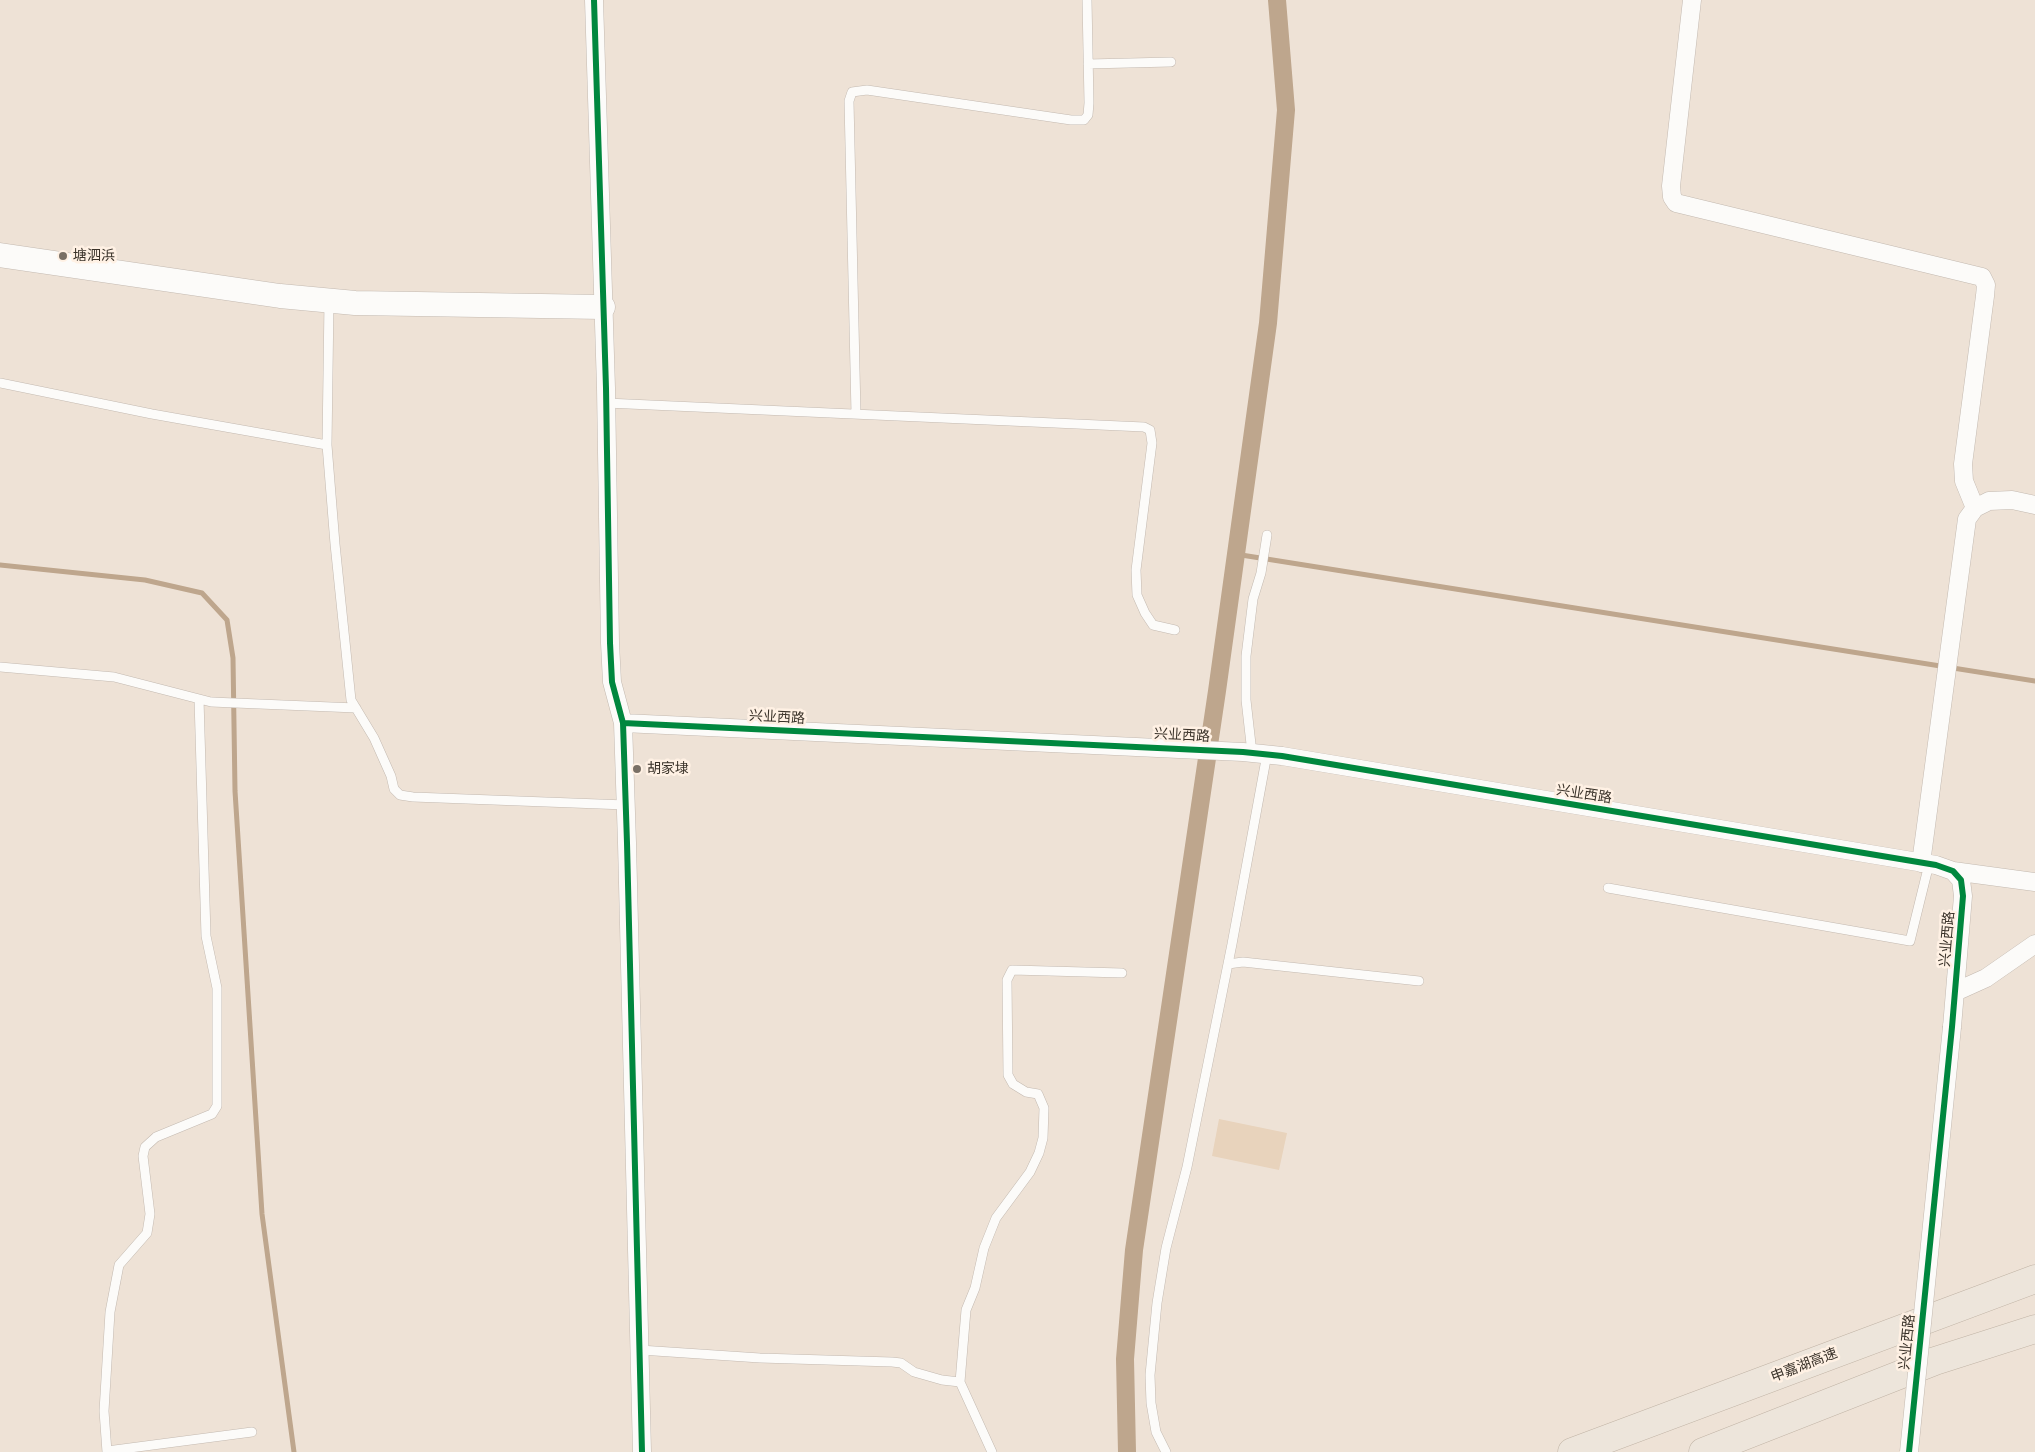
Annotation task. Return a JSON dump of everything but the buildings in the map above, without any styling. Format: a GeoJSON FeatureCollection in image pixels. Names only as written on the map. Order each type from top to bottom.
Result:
{"type":"FeatureCollection","features":[{"type":"Feature","properties":{"kind":"highway","name":"申嘉湖高速"},"geometry":{"type":"LineString","coordinates":[[1572,1452],[2035,1279]]}},
{"type":"Feature","properties":{"kind":"highway"},"geometry":{"type":"LineString","coordinates":[[1703,1452],[1935,1361],[2035,1329]]}},
{"type":"Feature","properties":{"kind":"street"},"geometry":{"type":"LineString","coordinates":[[594,0],[606,403],[610,643],[613,690],[623,723],[626,804],[642,1452]]}},
{"type":"Feature","properties":{"kind":"street"},"geometry":{"type":"LineString","coordinates":[[1692,0],[1671,186],[1672,197],[1676,203],[1982,277],[1986,285],[1985,296],[1963,464],[1964,481],[1975,508]]}},
{"type":"Feature","properties":{"kind":"street"},"geometry":{"type":"LineString","coordinates":[[0,255],[280,296],[329,301],[603,307]]}},
{"type":"Feature","properties":{"kind":"street"},"geometry":{"type":"LineString","coordinates":[[1925,864],[1940,712],[1968,519],[1975,508],[1989,501],[2012,500],[2035,505]]}},
{"type":"Feature","properties":{"kind":"street","name":"兴业西路"},"geometry":{"type":"LineString","coordinates":[[623,723],[1187,748],[1254,753],[1925,864],[1954,871],[1961,880],[1963,896],[1952,1027],[1909,1452]]}},
{"type":"Feature","properties":{"kind":"street"},"geometry":{"type":"LineString","coordinates":[[1954,871],[2035,882]]}},
{"type":"Feature","properties":{"kind":"street"},"geometry":{"type":"LineString","coordinates":[[1955,992],[1986,978],[2035,944]]}},
{"type":"Feature","properties":{"kind":"lane"},"geometry":{"type":"LineString","coordinates":[[856,414],[849,101],[852,92],[867,90],[1071,120],[1084,120],[1088,115],[1087,0]]}},
{"type":"Feature","properties":{"kind":"lane"},"geometry":{"type":"LineString","coordinates":[[1088,64],[1171,62]]}},
{"type":"Feature","properties":{"kind":"lane"},"geometry":{"type":"LineString","coordinates":[[329,301],[327,445],[351,700],[374,738],[391,776],[394,789],[400,795],[626,804]]}},
{"type":"Feature","properties":{"kind":"lane"},"geometry":{"type":"LineString","coordinates":[[0,383],[327,445]]}},
{"type":"Feature","properties":{"kind":"lane"},"geometry":{"type":"LineString","coordinates":[[606,403],[1144,427],[1150,430],[1152,443],[1136,570],[1137,595],[1153,625],[1175,630]]}},
{"type":"Feature","properties":{"kind":"lane"},"geometry":{"type":"LineString","coordinates":[[1166,1452],[1156,1432],[1151,1403],[1150,1375],[1157,1303],[1166,1248],[1187,1167],[1228,964],[1254,753],[1246,700],[1246,656],[1254,599],[1261,573],[1267,535]]}},
{"type":"Feature","properties":{"kind":"lane"},"geometry":{"type":"LineString","coordinates":[[0,667],[114,677],[211,702],[356,708]]}},
{"type":"Feature","properties":{"kind":"lane"},"geometry":{"type":"LineString","coordinates":[[198,699],[206,936],[217,988],[217,1106],[212,1114],[156,1137],[145,1147],[143,1156],[150,1214],[146,1233],[119,1265],[110,1312],[104,1411],[107,1452],[252,1432]]}},
{"type":"Feature","properties":{"kind":"lane"},"geometry":{"type":"LineString","coordinates":[[1608,888],[1910,940],[1925,864]]}},
{"type":"Feature","properties":{"kind":"lane"},"geometry":{"type":"LineString","coordinates":[[1228,964],[1243,962],[1419,981]]}},
{"type":"Feature","properties":{"kind":"lane"},"geometry":{"type":"LineString","coordinates":[[992,1452],[960,1382],[966,1310],[975,1288],[984,1248],[996,1218],[1030,1172],[1039,1153],[1044,1108],[1038,1094],[1026,1092],[1013,1084],[1008,1075],[1007,980],[1012,970],[1122,973]]}},
{"type":"Feature","properties":{"kind":"lane"},"geometry":{"type":"LineString","coordinates":[[640,1350],[760,1358],[892,1362],[900,1363],[914,1372],[942,1380],[960,1382]]}},
{"type":"Feature","properties":{"kind":"shaded area"},"geometry":{"type":"Polygon","coordinates":[[[1219,1119],[1287,1133],[1279,1170],[1212,1156],[1219,1119]]]}},
{"type":"Feature","properties":{"kind":"waterway"},"geometry":{"type":"LineString","coordinates":[[1127,1452],[1125,1359],[1134,1250],[1217,691],[1268,323],[1286,110],[1277,0]]}},
{"type":"Feature","properties":{"kind":"waterway"},"geometry":{"type":"LineString","coordinates":[[1235,554],[2035,681]]}},
{"type":"Feature","properties":{"kind":"waterway"},"geometry":{"type":"LineString","coordinates":[[0,565],[145,580],[202,593],[227,620],[233,658],[235,791],[262,1214],[294,1452]]}},
{"type":"Feature","properties":{"kind":"cycle path"},"geometry":{"type":"LineString","coordinates":[[594,0],[606,388],[610,643],[612,682],[623,723],[642,1452]]}},
{"type":"Feature","properties":{"kind":"cycle path"},"geometry":{"type":"LineString","coordinates":[[623,723],[1243,752],[1282,756],[1936,865],[1953,871],[1961,880],[1963,896],[1952,1027],[1909,1452]]}},
{"type":"Feature","properties":{"kind":"place","name":"塘泗浜"},"geometry":{"type":"Point","coordinates":[63,256]}},
{"type":"Feature","properties":{"kind":"place","name":"胡家埭"},"geometry":{"type":"Point","coordinates":[637,769]}}]}
